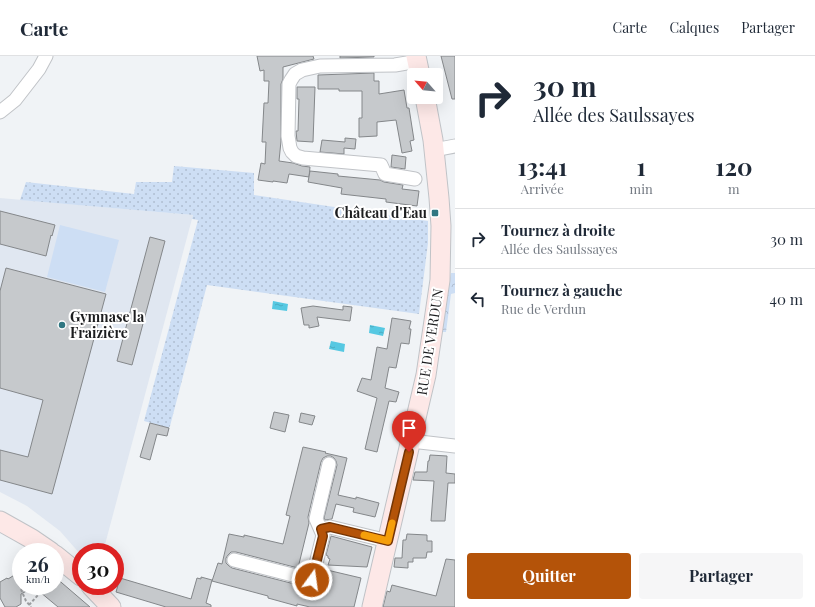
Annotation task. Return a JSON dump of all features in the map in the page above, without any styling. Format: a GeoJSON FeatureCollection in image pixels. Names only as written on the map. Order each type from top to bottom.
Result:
{"type":"FeatureCollection","features":[{"type":"Feature","properties":{"kind":"street"},"geometry":{"type":"LineString","coordinates":[[0,112],[15,100],[39,69],[46,56]]}},
{"type":"Feature","properties":{"kind":"street"},"geometry":{"type":"LineString","coordinates":[[415,179],[386,174],[382,165],[315,160],[296,156],[290,148],[288,136],[289,84],[296,74],[302,70],[320,66],[418,64]]}},
{"type":"Feature","properties":{"kind":"street","name":"RUE DE VERDUN"},"geometry":{"type":"LineString","coordinates":[[372,607],[426,376],[440,280],[441,226],[439,198],[434,150],[426,104]]}},
{"type":"Feature","properties":{"kind":"street"},"geometry":{"type":"LineString","coordinates":[[434,150],[455,146]]}},
{"type":"Feature","properties":{"kind":"street"},"geometry":{"type":"LineString","coordinates":[[411,441],[455,446]]}},
{"type":"Feature","properties":{"kind":"street"},"geometry":{"type":"LineString","coordinates":[[234,560],[312,580],[323,536],[316,519],[329,464]]}},
{"type":"Feature","properties":{"kind":"street"},"geometry":{"type":"LineString","coordinates":[[0,521],[38,543]]}},
{"type":"Feature","properties":{"kind":"street"},"geometry":{"type":"LineString","coordinates":[[321,529],[330,527],[388,541]]}},
{"type":"Feature","properties":{"kind":"street"},"geometry":{"type":"LineString","coordinates":[[64,562],[72,569]]}},
{"type":"Feature","properties":{"kind":"street"},"geometry":{"type":"LineString","coordinates":[[100,595],[111,607]]}},
{"type":"Feature","properties":{"kind":"path"},"geometry":{"type":"LineString","coordinates":[[23,595],[30,606],[38,595]]}},
{"type":"Feature","properties":{"kind":"shaded area"},"geometry":{"type":"Polygon","coordinates":[[[0,198],[193,215],[105,543],[72,543],[72,545],[60,531],[27,506],[0,492],[0,198]]]}},
{"type":"Feature","properties":{"kind":"green space"},"geometry":{"type":"Polygon","coordinates":[[[174,166],[254,173],[254,195],[428,221],[428,243],[419,314],[207,285],[170,426],[169,428],[144,421],[198,220],[192,219],[193,215],[20,200],[26,182],[134,194],[136,182],[172,182],[174,166]]]}},
{"type":"Feature","properties":{"kind":"green space"},"geometry":{"type":"Polygon","coordinates":[[[60,225],[119,240],[105,292],[47,277],[60,225]]]}},
{"type":"Feature","properties":{"kind":"green space"},"geometry":{"type":"Polygon","coordinates":[[[451,273],[455,273],[455,293],[451,294],[446,332],[438,332],[451,273]]]}},
{"type":"Feature","properties":{"kind":"water"},"geometry":{"type":"Polygon","coordinates":[[[273,301],[288,304],[287,311],[272,309],[273,301]]]}},
{"type":"Feature","properties":{"kind":"water"},"geometry":{"type":"Polygon","coordinates":[[[370,325],[385,328],[383,336],[369,333],[370,325]]]}},
{"type":"Feature","properties":{"kind":"water"},"geometry":{"type":"Polygon","coordinates":[[[331,341],[345,344],[344,352],[329,349],[331,341]]]}},
{"type":"Feature","properties":{"kind":"building"},"geometry":{"type":"Polygon","coordinates":[[[257,56],[313,56],[314,59],[283,67],[283,79],[281,84],[281,141],[279,161],[310,167],[309,177],[289,174],[287,183],[258,180],[261,163],[265,164],[266,142],[262,142],[264,103],[268,103],[269,81],[264,81],[264,70],[260,71],[257,56]]]}},
{"type":"Feature","properties":{"kind":"building"},"geometry":{"type":"Polygon","coordinates":[[[340,56],[374,56],[374,57],[340,58],[340,56]]]}},
{"type":"Feature","properties":{"kind":"building"},"geometry":{"type":"Polygon","coordinates":[[[441,56],[455,56],[455,99],[452,99],[441,56]]]}},
{"type":"Feature","properties":{"kind":"building"},"geometry":{"type":"Polygon","coordinates":[[[374,73],[374,81],[379,81],[379,94],[404,90],[407,108],[409,108],[414,140],[410,141],[412,151],[402,153],[396,120],[377,122],[377,136],[359,137],[359,118],[362,118],[362,91],[318,89],[318,75],[374,73]]]}},
{"type":"Feature","properties":{"kind":"building"},"geometry":{"type":"Polygon","coordinates":[[[297,87],[315,87],[313,142],[297,141],[296,131],[298,131],[299,99],[297,99],[297,87]]]}},
{"type":"Feature","properties":{"kind":"building"},"geometry":{"type":"Polygon","coordinates":[[[345,138],[356,139],[355,149],[344,148],[344,154],[320,152],[322,140],[345,142],[345,138]]]}},
{"type":"Feature","properties":{"kind":"building"},"geometry":{"type":"Polygon","coordinates":[[[392,155],[406,157],[405,169],[391,167],[392,155]]]}},
{"type":"Feature","properties":{"kind":"building"},"geometry":{"type":"Polygon","coordinates":[[[310,171],[338,174],[338,176],[380,180],[403,185],[402,189],[419,191],[417,206],[386,202],[386,199],[341,194],[342,188],[308,182],[310,171]]]}},
{"type":"Feature","properties":{"kind":"building"},"geometry":{"type":"Polygon","coordinates":[[[0,211],[55,225],[46,256],[0,244],[0,211]]]}},
{"type":"Feature","properties":{"kind":"building"},"geometry":{"type":"Polygon","coordinates":[[[150,237],[165,241],[132,365],[117,361],[150,237]]]}},
{"type":"Feature","properties":{"kind":"building"},"geometry":{"type":"Polygon","coordinates":[[[6,268],[106,294],[52,494],[0,480],[0,450],[28,457],[43,400],[0,388],[0,291],[6,268]]]}},
{"type":"Feature","properties":{"kind":"building"},"geometry":{"type":"Polygon","coordinates":[[[313,306],[343,310],[343,306],[352,307],[350,321],[317,317],[319,326],[309,328],[309,325],[304,325],[301,308],[313,306]]]}},
{"type":"Feature","properties":{"kind":"building"},"geometry":{"type":"Polygon","coordinates":[[[392,318],[411,321],[409,329],[411,329],[409,344],[401,343],[396,368],[389,367],[385,388],[399,392],[396,402],[389,401],[377,452],[365,449],[377,398],[357,391],[362,378],[371,380],[377,347],[387,349],[392,318]]]}},
{"type":"Feature","properties":{"kind":"building"},"geometry":{"type":"Polygon","coordinates":[[[274,412],[289,415],[285,432],[270,428],[274,412]]]}},
{"type":"Feature","properties":{"kind":"building"},"geometry":{"type":"Polygon","coordinates":[[[301,413],[315,416],[312,425],[299,422],[301,413]]]}},
{"type":"Feature","properties":{"kind":"building"},"geometry":{"type":"Polygon","coordinates":[[[150,423],[169,428],[167,436],[157,434],[150,460],[140,457],[150,423]]]}},
{"type":"Feature","properties":{"kind":"building"},"geometry":{"type":"Polygon","coordinates":[[[303,447],[347,458],[338,495],[356,499],[356,497],[379,503],[375,517],[353,512],[354,508],[336,504],[332,519],[325,520],[324,518],[337,465],[334,458],[327,456],[323,458],[321,462],[308,517],[309,523],[298,568],[236,552],[231,552],[228,555],[226,558],[226,563],[232,568],[310,588],[317,588],[318,585],[323,586],[327,570],[361,578],[354,607],[310,607],[297,604],[297,606],[268,598],[268,596],[212,581],[218,563],[222,564],[229,534],[244,537],[244,535],[283,544],[290,516],[286,515],[303,447]]]}},
{"type":"Feature","properties":{"kind":"building"},"geometry":{"type":"Polygon","coordinates":[[[430,455],[447,456],[446,473],[455,474],[455,483],[448,483],[445,521],[431,521],[434,481],[413,480],[415,472],[427,472],[430,455]]]}},
{"type":"Feature","properties":{"kind":"building"},"geometry":{"type":"Polygon","coordinates":[[[407,534],[427,535],[427,541],[432,541],[432,552],[427,552],[426,558],[413,558],[413,562],[408,562],[408,568],[394,567],[395,558],[402,558],[403,540],[406,540],[407,534]]]}},
{"type":"Feature","properties":{"kind":"building"},"geometry":{"type":"Polygon","coordinates":[[[331,536],[372,547],[367,567],[328,565],[330,559],[326,555],[331,536]]]}},
{"type":"Feature","properties":{"kind":"building"},"geometry":{"type":"Polygon","coordinates":[[[446,559],[455,560],[455,607],[383,607],[387,591],[390,592],[392,585],[436,596],[446,559]]]}},
{"type":"Feature","properties":{"kind":"building"},"geometry":{"type":"Polygon","coordinates":[[[12,577],[12,595],[21,595],[21,604],[16,607],[5,607],[0,598],[0,582],[7,578],[8,579],[12,577]]]}},
{"type":"Feature","properties":{"kind":"building"},"geometry":{"type":"Polygon","coordinates":[[[201,577],[212,580],[206,603],[211,605],[211,607],[166,607],[124,594],[124,579],[191,599],[197,578],[201,579],[201,577]]]}},
{"type":"Feature","properties":{"kind":"building"},"geometry":{"type":"Polygon","coordinates":[[[64,585],[72,592],[72,595],[76,595],[90,607],[58,607],[44,595],[64,595],[64,585]]]}},
{"type":"Feature","properties":{"kind":"slow traffic"},"geometry":{"type":"LineString","coordinates":[[364,535],[388,541],[392,523]]}},
{"type":"Feature","properties":{"kind":"place","name":"Château d'Eau"},"geometry":{"type":"Point","coordinates":[435,213]}},
{"type":"Feature","properties":{"kind":"place","name":"Gymnase la Fraizière"},"geometry":{"type":"Point","coordinates":[62,325]}},
{"type":"Feature","properties":{"kind":"route"},"geometry":{"type":"LineString","coordinates":[[312,580],[323,536],[321,529],[330,527],[388,541],[409,452]]}}]}
